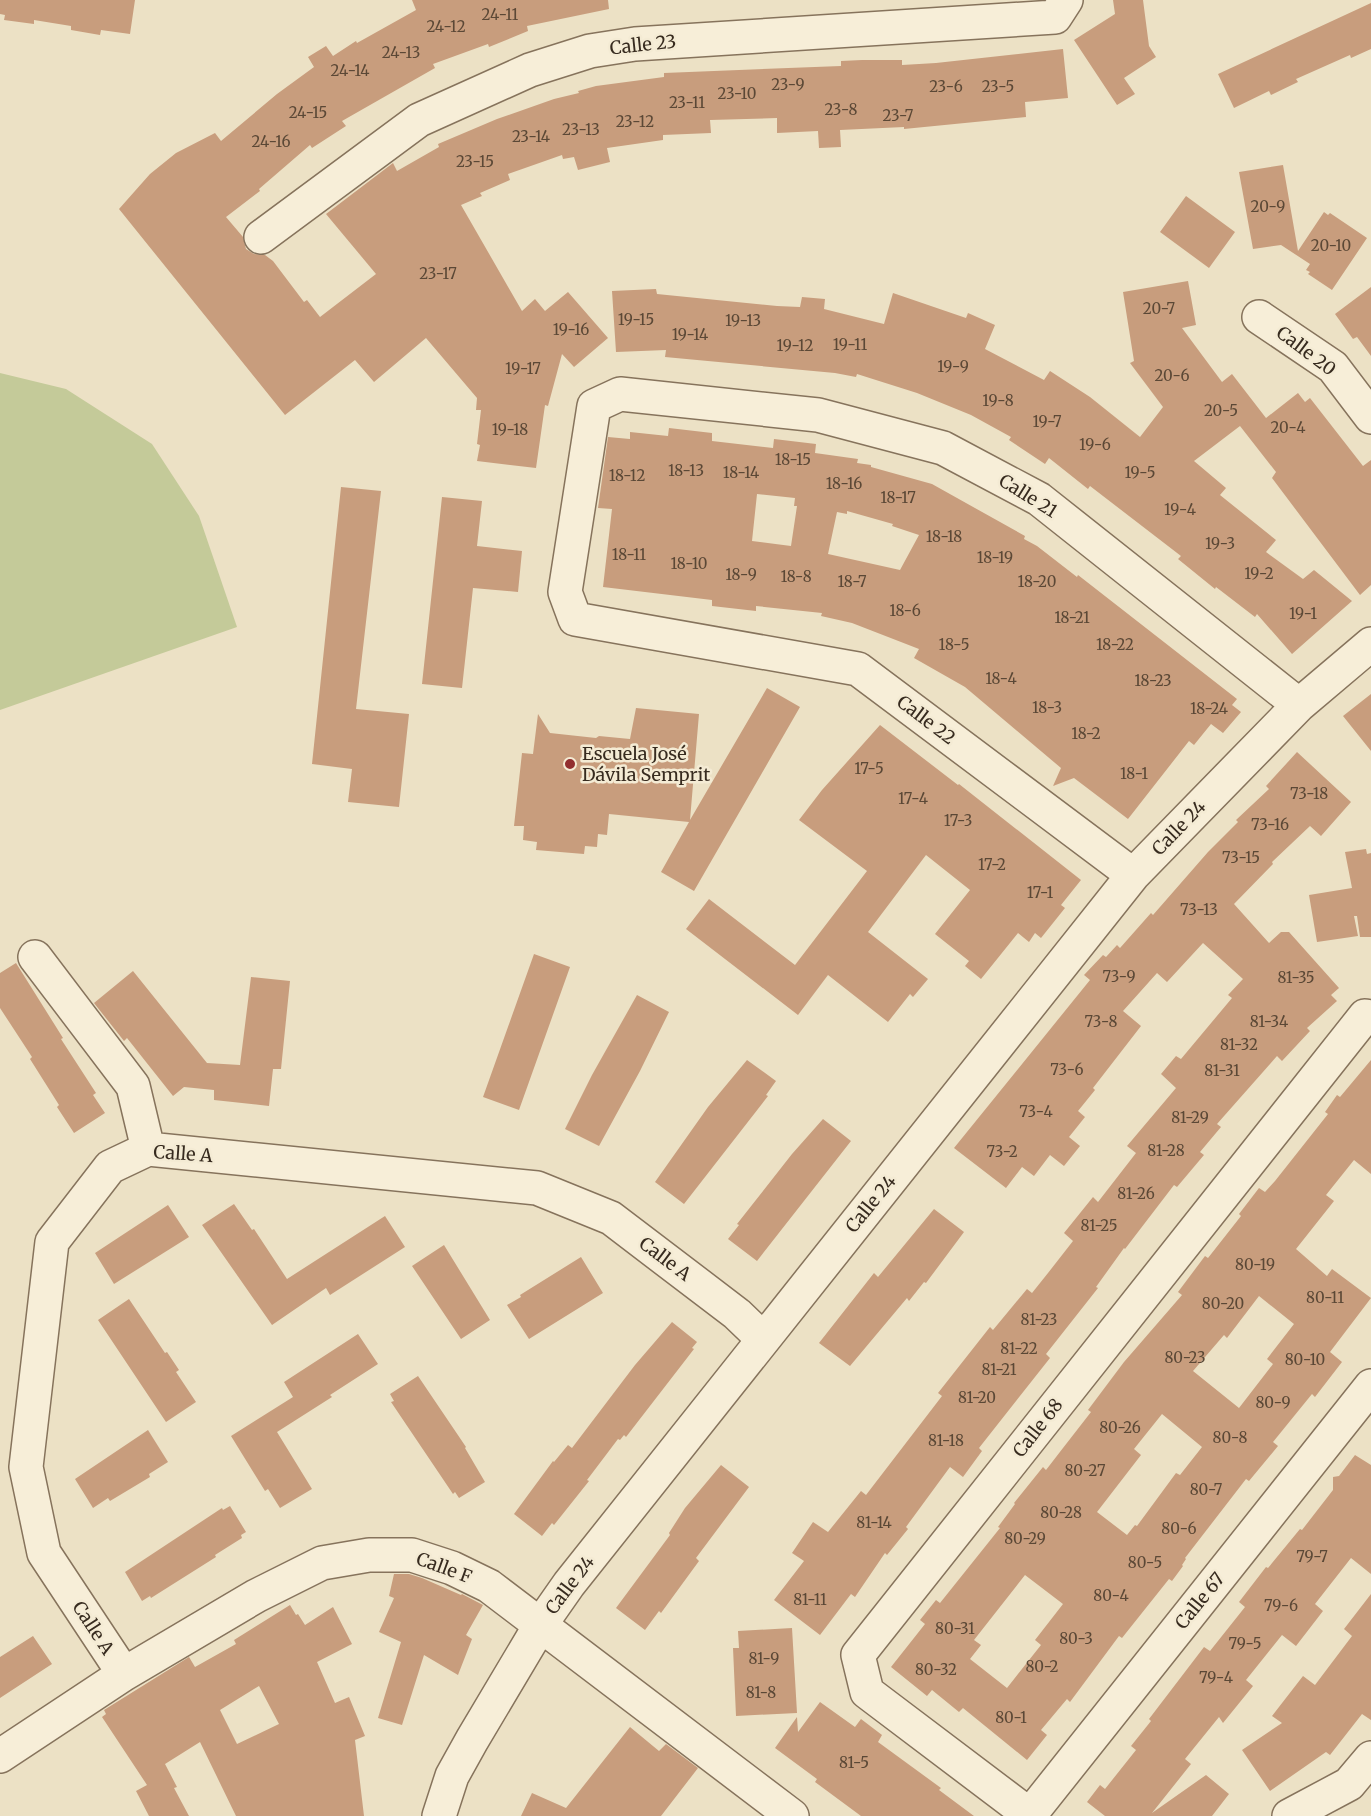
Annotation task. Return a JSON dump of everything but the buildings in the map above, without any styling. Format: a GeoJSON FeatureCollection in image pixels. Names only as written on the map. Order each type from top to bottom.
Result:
{"type":"FeatureCollection","features":[{"type":"Feature","properties":{"kind":"street","name":"Calle 23"},"geometry":{"type":"LineString","coordinates":[[261,237],[419,120],[530,70],[590,51],[635,44],[1055,17],[1066,0]]}},
{"type":"Feature","properties":{"kind":"street","name":"Calle 20"},"geometry":{"type":"LineString","coordinates":[[1259,317],[1333,368],[1371,417]]}},
{"type":"Feature","properties":{"kind":"street","name":"Calle 21"},"geometry":{"type":"LineString","coordinates":[[687,639],[575,619],[565,592],[594,406],[620,394],[818,415],[944,448],[1040,499],[1299,705]]}},
{"type":"Feature","properties":{"kind":"street","name":"Calle 22"},"geometry":{"type":"LineString","coordinates":[[687,639],[858,669],[1133,875]]}},
{"type":"Feature","properties":{"kind":"street","name":"Calle 24"},"geometry":{"type":"LineString","coordinates":[[439,1816],[452,1776],[541,1624],[569,1584],[763,1339],[1133,875],[1299,705],[1371,644]]}},
{"type":"Feature","properties":{"kind":"street"},"geometry":{"type":"LineString","coordinates":[[35,957],[133,1086],[148,1149]]}},
{"type":"Feature","properties":{"kind":"street","name":"Calle 68"},"geometry":{"type":"LineString","coordinates":[[1030,1816],[867,1692],[858,1655],[1365,1016],[1371,1017]]}},
{"type":"Feature","properties":{"kind":"street","name":"Calle A"},"geometry":{"type":"LineString","coordinates":[[124,1674],[44,1553],[26,1467],[52,1242],[110,1167],[148,1149],[537,1188],[611,1218],[737,1314],[763,1339]]}},
{"type":"Feature","properties":{"kind":"street","name":"Calle 67"},"geometry":{"type":"LineString","coordinates":[[1030,1816],[1371,1386]]}},
{"type":"Feature","properties":{"kind":"street","name":"Calle F"},"geometry":{"type":"LineString","coordinates":[[0,1756],[124,1674],[256,1596],[322,1563],[369,1555],[412,1555],[452,1568],[489,1586],[792,1816]]}},
{"type":"Feature","properties":{"kind":"street"},"geometry":{"type":"LineString","coordinates":[[1289,1816],[1348,1784],[1371,1758]]}},
{"type":"Feature","properties":{"kind":"green space"},"geometry":{"type":"Polygon","coordinates":[[[0,373],[66,389],[152,444],[199,516],[237,627],[0,710],[0,373]]]}},
{"type":"Feature","properties":{"kind":"place","name":"Escuela José Dávila Semprit"},"geometry":{"type":"Point","coordinates":[570,764]}}]}
